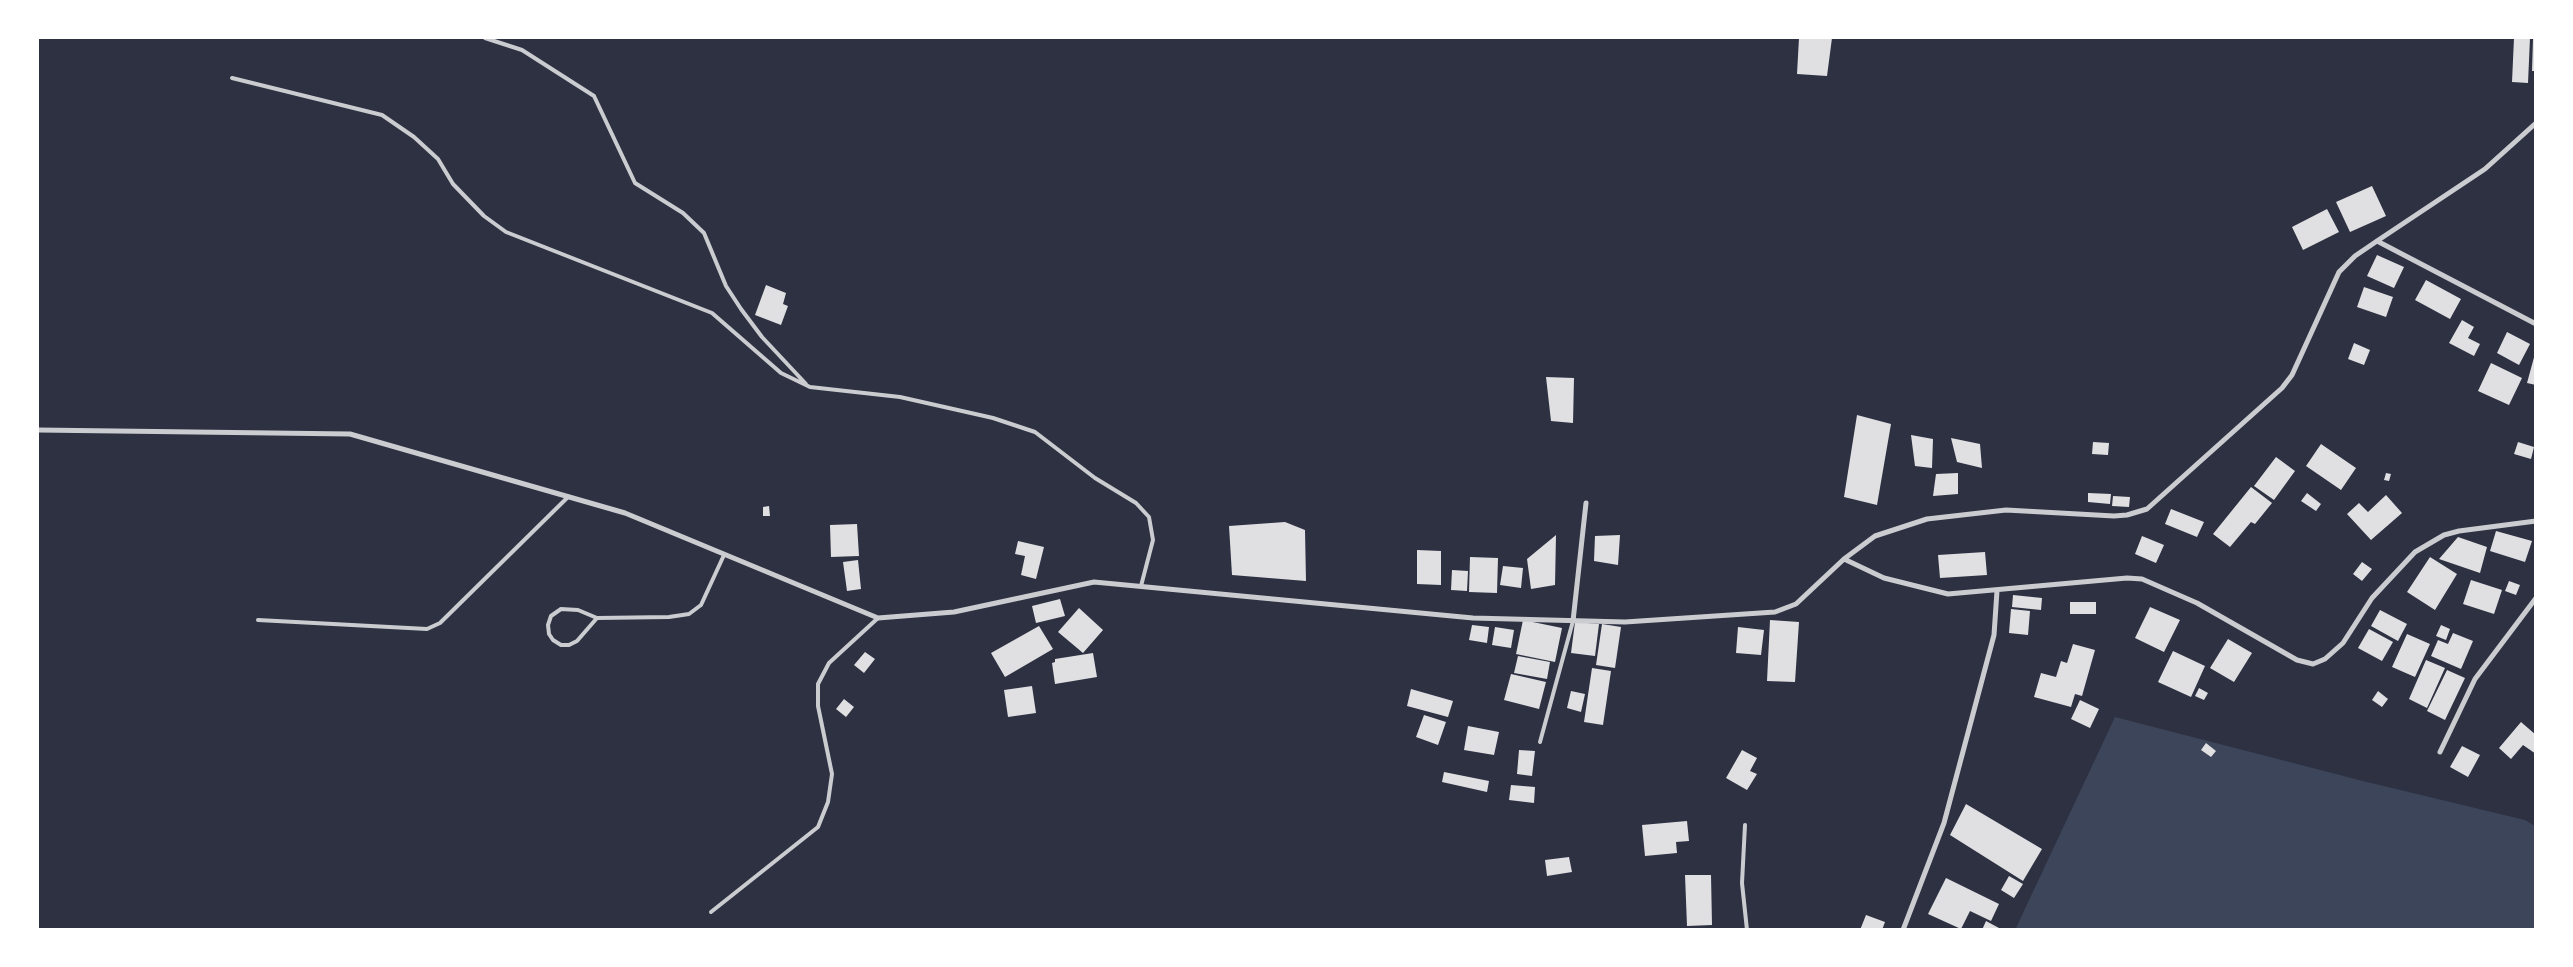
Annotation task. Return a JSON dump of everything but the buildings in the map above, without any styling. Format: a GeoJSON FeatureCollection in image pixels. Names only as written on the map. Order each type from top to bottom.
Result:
{"type":"FeatureCollection","features":[{"type":"Feature","properties":{"kind":"street"},"geometry":{"type":"LineString","coordinates":[[38,430],[350,434],[569,495],[625,513],[878,618],[954,612],[1094,582],[1473,618],[1624,622],[1775,612],[1796,604],[1844,559],[1875,536],[1926,519],[2006,510],[2114,516],[2127,515],[2146,509],[2282,388],[2292,375],[2339,272],[2355,256],[2485,169],[2536,123]]}},
{"type":"Feature","properties":{"kind":"street"},"geometry":{"type":"LineString","coordinates":[[2377,240],[2536,324]]}},
{"type":"Feature","properties":{"kind":"street"},"geometry":{"type":"LineString","coordinates":[[1573,620],[1586,503]]}},
{"type":"Feature","properties":{"kind":"street"},"geometry":{"type":"LineString","coordinates":[[1844,559],[1884,578],[1948,594],[2127,578],[2142,579],[2197,603],[2297,660],[2313,664],[2325,659],[2343,643],[2372,598],[2415,552],[2444,535],[2459,531],[2536,521]]}},
{"type":"Feature","properties":{"kind":"street"},"geometry":{"type":"LineString","coordinates":[[1903,930],[1944,823],[1994,635],[1997,591]]}},
{"type":"Feature","properties":{"kind":"street"},"geometry":{"type":"LineString","coordinates":[[2440,752],[2475,679],[2536,598]]}},
{"type":"Feature","properties":{"kind":"lane"},"geometry":{"type":"LineString","coordinates":[[485,38],[522,50],[594,96],[635,183],[683,213],[704,233],[726,286],[741,309],[762,337],[810,387]]}},
{"type":"Feature","properties":{"kind":"lane"},"geometry":{"type":"LineString","coordinates":[[232,78],[382,114],[414,137],[432,154],[459,190],[484,216],[506,232],[712,313],[782,373],[810,387],[900,397],[993,418],[1035,432],[1096,478],[1136,503],[1148,517],[1153,540],[1141,586]]}},
{"type":"Feature","properties":{"kind":"lane"},"geometry":{"type":"LineString","coordinates":[[258,620],[427,629],[440,623],[569,495]]}},
{"type":"Feature","properties":{"kind":"lane"},"geometry":{"type":"LineString","coordinates":[[597,618],[577,641],[569,645],[553,640],[549,634],[548,625],[551,616],[560,609],[578,610],[597,618],[669,617],[689,614],[701,605],[724,555]]}},
{"type":"Feature","properties":{"kind":"lane"},"geometry":{"type":"LineString","coordinates":[[711,912],[818,827],[828,802],[832,774],[818,706],[818,684],[828,663],[878,618]]}},
{"type":"Feature","properties":{"kind":"lane"},"geometry":{"type":"LineString","coordinates":[[1540,742],[1573,620]]}},
{"type":"Feature","properties":{"kind":"lane"},"geometry":{"type":"LineString","coordinates":[[1746,825],[1742,883],[1747,930]]}},
{"type":"Feature","properties":{"kind":"shaded area"},"geometry":{"type":"Polygon","coordinates":[[[2115,717],[2363,781],[2525,820],[2535,826],[2535,929],[2015,930],[2115,717]]]}}]}
